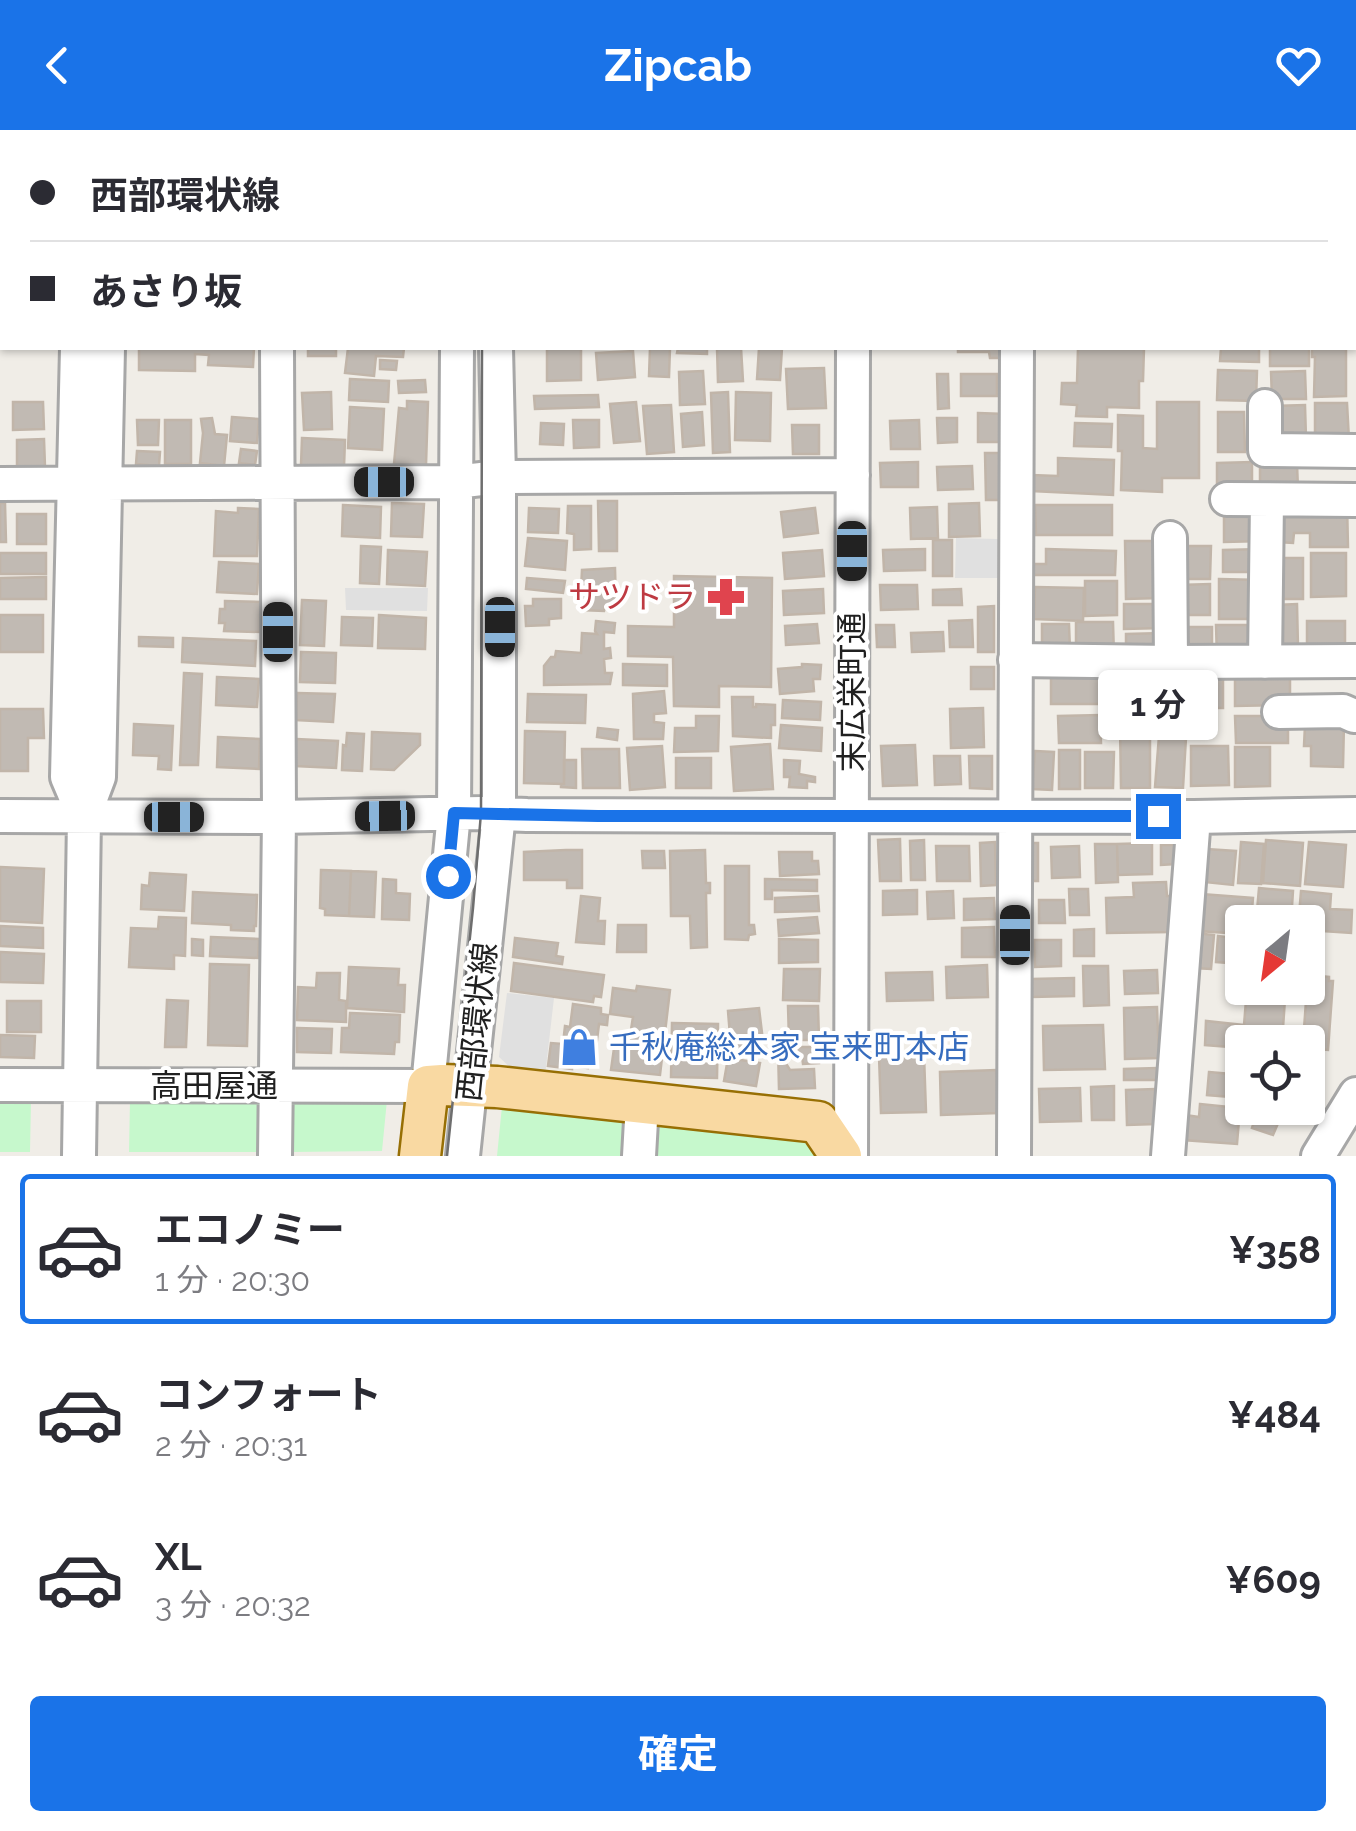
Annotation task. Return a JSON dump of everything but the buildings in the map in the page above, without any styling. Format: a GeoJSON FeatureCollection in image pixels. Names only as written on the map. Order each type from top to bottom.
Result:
{"type":"FeatureCollection","features":[{"type":"Feature","properties":{"kind":"main road"},"geometry":{"type":"LineString","coordinates":[[420,1156],[428,1086],[470,1085],[818,1122],[841,1156]]}},
{"type":"Feature","properties":{"kind":"street"},"geometry":{"type":"LineString","coordinates":[[77,350],[90,483]]}},
{"type":"Feature","properties":{"kind":"street"},"geometry":{"type":"LineString","coordinates":[[79,1156],[84,817],[67,777],[90,483],[108,350]]}},
{"type":"Feature","properties":{"kind":"street"},"geometry":{"type":"LineString","coordinates":[[275,1156],[279,817],[277,350]]}},
{"type":"Feature","properties":{"kind":"street","name":"西部環状線"},"geometry":{"type":"LineString","coordinates":[[428,1086],[454,813],[456,350]]}},
{"type":"Feature","properties":{"kind":"street","name":"西部環状線"},"geometry":{"type":"LineString","coordinates":[[462,1156],[499,814],[496,350]]}},
{"type":"Feature","properties":{"kind":"street","name":"末広栄町通"},"geometry":{"type":"LineString","coordinates":[[851,1156],[853,350]]}},
{"type":"Feature","properties":{"kind":"street"},"geometry":{"type":"LineString","coordinates":[[1014,1156],[1017,350]]}},
{"type":"Feature","properties":{"kind":"street"},"geometry":{"type":"LineString","coordinates":[[1265,406],[1265,450],[1355,452]]}},
{"type":"Feature","properties":{"kind":"street"},"geometry":{"type":"LineString","coordinates":[[0,484],[853,475]]}},
{"type":"Feature","properties":{"kind":"street"},"geometry":{"type":"LineString","coordinates":[[1227,500],[1355,500]]}},
{"type":"Feature","properties":{"kind":"street"},"geometry":{"type":"LineString","coordinates":[[1265,662],[1266,500]]}},
{"type":"Feature","properties":{"kind":"street"},"geometry":{"type":"LineString","coordinates":[[1170,538],[1171,662]]}},
{"type":"Feature","properties":{"kind":"street"},"geometry":{"type":"LineString","coordinates":[[1014,660],[1354,661]]}},
{"type":"Feature","properties":{"kind":"street"},"geometry":{"type":"LineString","coordinates":[[1278,712],[1343,711],[1354,716]]}},
{"type":"Feature","properties":{"kind":"street"},"geometry":{"type":"LineString","coordinates":[[0,816],[1356,814]]}},
{"type":"Feature","properties":{"kind":"street"},"geometry":{"type":"LineString","coordinates":[[1168,1156],[1194,816]]}},
{"type":"Feature","properties":{"kind":"street","name":"高田屋通"},"geometry":{"type":"LineString","coordinates":[[0,1086],[428,1086]]}},
{"type":"Feature","properties":{"kind":"street"},"geometry":{"type":"LineString","coordinates":[[1318,1156],[1356,1094]]}},
{"type":"Feature","properties":{"kind":"street"},"geometry":{"type":"LineString","coordinates":[[640,1156],[642,1103]]}},
{"type":"Feature","properties":{"kind":"green space"},"geometry":{"type":"Polygon","coordinates":[[[262,1098],[264,1152],[129,1152],[130,1100],[262,1098]]]}},
{"type":"Feature","properties":{"kind":"green space"},"geometry":{"type":"Polygon","coordinates":[[[0,1099],[31,1100],[30,1152],[0,1152],[0,1099]]]}},
{"type":"Feature","properties":{"kind":"green space"},"geometry":{"type":"Polygon","coordinates":[[[290,1100],[387,1100],[382,1151],[291,1152],[290,1100]]]}},
{"type":"Feature","properties":{"kind":"green space"},"geometry":{"type":"Polygon","coordinates":[[[502,1106],[815,1141],[816,1156],[497,1156],[502,1106]]]}},
{"type":"Feature","properties":{"kind":"shaded area"},"geometry":{"type":"Polygon","coordinates":[[[956,538],[998,539],[998,578],[955,578],[956,538]]]}},
{"type":"Feature","properties":{"kind":"shaded area"},"geometry":{"type":"Polygon","coordinates":[[[345,588],[428,588],[427,611],[346,610],[345,588]]]}},
{"type":"Feature","properties":{"kind":"shaded area"},"geometry":{"type":"Polygon","coordinates":[[[507,993],[554,998],[545,1076],[515,1072],[499,1057],[507,993]]]}},
{"type":"Feature","properties":{"kind":"tram line"},"geometry":{"type":"LineString","coordinates":[[447,1156],[481,813],[482,350]]}},
{"type":"Feature","properties":{"kind":"place","name":"サツドラ"},"geometry":{"type":"Point","coordinates":[726,597]}},
{"type":"Feature","properties":{"kind":"place","name":"千秋庵総本家 宝来町本店"},"geometry":{"type":"Point","coordinates":[579,1047]}},
{"type":"Feature","properties":{"kind":"route"},"geometry":{"type":"LineString","coordinates":[[448,876],[454,813],[1158,816]]}}]}
